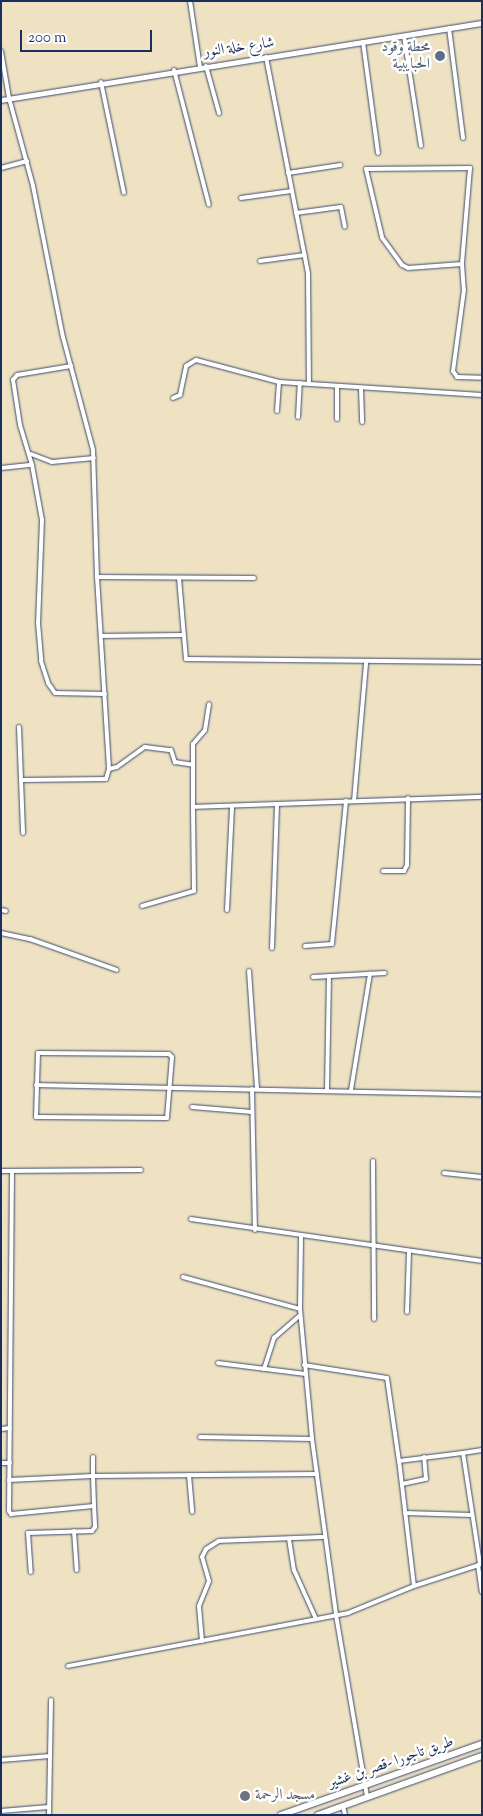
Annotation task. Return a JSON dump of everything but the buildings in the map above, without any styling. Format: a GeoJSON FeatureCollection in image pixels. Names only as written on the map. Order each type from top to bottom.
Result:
{"type":"FeatureCollection","features":[{"type":"Feature","properties":{"kind":"highway","name":"طريق تاجورا -قصر بن غشير"},"geometry":{"type":"LineString","coordinates":[[281,1815],[364,1784],[482,1744]]}},
{"type":"Feature","properties":{"kind":"highway"},"geometry":{"type":"LineString","coordinates":[[463,1751],[466,1762]]}},
{"type":"Feature","properties":{"kind":"highway"},"geometry":{"type":"LineString","coordinates":[[318,1815],[482,1756]]}},
{"type":"Feature","properties":{"kind":"street"},"geometry":{"type":"LineString","coordinates":[[190,1],[200,66]]}},
{"type":"Feature","properties":{"kind":"street","name":"شارع خلة النور"},"geometry":{"type":"LineString","coordinates":[[1,100],[174,70],[482,23]]}},
{"type":"Feature","properties":{"kind":"street"},"geometry":{"type":"LineString","coordinates":[[449,28],[463,138]]}},
{"type":"Feature","properties":{"kind":"street"},"geometry":{"type":"LineString","coordinates":[[404,36],[421,146]]}},
{"type":"Feature","properties":{"kind":"street"},"geometry":{"type":"LineString","coordinates":[[363,42],[378,154]]}},
{"type":"Feature","properties":{"kind":"street"},"geometry":{"type":"LineString","coordinates":[[1,52],[9,98],[27,161],[71,366],[94,458],[97,577],[109,769],[106,779],[21,780]]}},
{"type":"Feature","properties":{"kind":"street"},"geometry":{"type":"LineString","coordinates":[[266,57],[311,298],[309,384]]}},
{"type":"Feature","properties":{"kind":"street"},"geometry":{"type":"LineString","coordinates":[[206,66],[218,113]]}},
{"type":"Feature","properties":{"kind":"street"},"geometry":{"type":"LineString","coordinates":[[174,70],[208,206]]}},
{"type":"Feature","properties":{"kind":"street"},"geometry":{"type":"LineString","coordinates":[[101,82],[124,193]]}},
{"type":"Feature","properties":{"kind":"street"},"geometry":{"type":"LineString","coordinates":[[1,168],[27,161]]}},
{"type":"Feature","properties":{"kind":"street"},"geometry":{"type":"LineString","coordinates":[[288,173],[340,165]]}},
{"type":"Feature","properties":{"kind":"street"},"geometry":{"type":"LineString","coordinates":[[462,264],[408,268],[402,265],[382,237],[366,169],[470,168],[462,264],[464,290],[453,374],[464,378],[482,378]]}},
{"type":"Feature","properties":{"kind":"street"},"geometry":{"type":"LineString","coordinates":[[241,198],[292,191]]}},
{"type":"Feature","properties":{"kind":"street"},"geometry":{"type":"LineString","coordinates":[[296,213],[341,207],[345,227]]}},
{"type":"Feature","properties":{"kind":"street"},"geometry":{"type":"LineString","coordinates":[[260,261],[304,254]]}},
{"type":"Feature","properties":{"kind":"street"},"geometry":{"type":"LineString","coordinates":[[173,398],[180,395],[186,366],[192,360],[278,382],[361,389],[482,395]]}},
{"type":"Feature","properties":{"kind":"street"},"geometry":{"type":"LineString","coordinates":[[71,366],[14,378],[20,425],[31,454],[42,531],[38,623],[44,670],[54,693],[105,694]]}},
{"type":"Feature","properties":{"kind":"street"},"geometry":{"type":"LineString","coordinates":[[277,411],[278,382]]}},
{"type":"Feature","properties":{"kind":"street"},"geometry":{"type":"LineString","coordinates":[[298,417],[300,383]]}},
{"type":"Feature","properties":{"kind":"street"},"geometry":{"type":"LineString","coordinates":[[337,387],[337,419]]}},
{"type":"Feature","properties":{"kind":"street"},"geometry":{"type":"LineString","coordinates":[[361,389],[362,422]]}},
{"type":"Feature","properties":{"kind":"street"},"geometry":{"type":"LineString","coordinates":[[31,454],[52,462],[94,458]]}},
{"type":"Feature","properties":{"kind":"street"},"geometry":{"type":"LineString","coordinates":[[1,468],[32,465]]}},
{"type":"Feature","properties":{"kind":"street"},"geometry":{"type":"LineString","coordinates":[[97,577],[254,578]]}},
{"type":"Feature","properties":{"kind":"street"},"geometry":{"type":"LineString","coordinates":[[179,578],[182,635],[186,659],[366,663],[482,662]]}},
{"type":"Feature","properties":{"kind":"street"},"geometry":{"type":"LineString","coordinates":[[101,636],[182,635]]}},
{"type":"Feature","properties":{"kind":"street"},"geometry":{"type":"LineString","coordinates":[[354,801],[366,663]]}},
{"type":"Feature","properties":{"kind":"street"},"geometry":{"type":"LineString","coordinates":[[142,906],[193,893],[194,740],[206,730],[209,704]]}},
{"type":"Feature","properties":{"kind":"street"},"geometry":{"type":"LineString","coordinates":[[18,727],[22,833]]}},
{"type":"Feature","properties":{"kind":"street"},"geometry":{"type":"LineString","coordinates":[[109,769],[117,767],[145,747],[171,750],[175,762],[193,765]]}},
{"type":"Feature","properties":{"kind":"street"},"geometry":{"type":"LineString","coordinates":[[193,807],[232,807],[408,798],[482,797]]}},
{"type":"Feature","properties":{"kind":"street"},"geometry":{"type":"LineString","coordinates":[[383,870],[404,871],[406,865],[408,798]]}},
{"type":"Feature","properties":{"kind":"street"},"geometry":{"type":"LineString","coordinates":[[306,946],[332,944],[346,801]]}},
{"type":"Feature","properties":{"kind":"street"},"geometry":{"type":"LineString","coordinates":[[272,948],[276,804]]}},
{"type":"Feature","properties":{"kind":"street"},"geometry":{"type":"LineString","coordinates":[[227,910],[232,807]]}},
{"type":"Feature","properties":{"kind":"street"},"geometry":{"type":"LineString","coordinates":[[1,933],[30,939],[117,970]]}},
{"type":"Feature","properties":{"kind":"street"},"geometry":{"type":"LineString","coordinates":[[249,971],[255,1089],[252,1112],[255,1230]]}},
{"type":"Feature","properties":{"kind":"street"},"geometry":{"type":"LineString","coordinates":[[313,977],[384,973]]}},
{"type":"Feature","properties":{"kind":"street"},"geometry":{"type":"LineString","coordinates":[[351,1090],[370,974]]}},
{"type":"Feature","properties":{"kind":"street"},"geometry":{"type":"LineString","coordinates":[[327,1090],[329,976]]}},
{"type":"Feature","properties":{"kind":"street"},"geometry":{"type":"LineString","coordinates":[[38,1053],[161,1054],[172,1057],[169,1087],[166,1120],[36,1117],[38,1053]]}},
{"type":"Feature","properties":{"kind":"street"},"geometry":{"type":"LineString","coordinates":[[36,1085],[482,1094]]}},
{"type":"Feature","properties":{"kind":"street"},"geometry":{"type":"LineString","coordinates":[[192,1107],[252,1112]]}},
{"type":"Feature","properties":{"kind":"street"},"geometry":{"type":"LineString","coordinates":[[373,1161],[376,1246],[374,1320]]}},
{"type":"Feature","properties":{"kind":"street"},"geometry":{"type":"LineString","coordinates":[[1,1171],[141,1170]]}},
{"type":"Feature","properties":{"kind":"street"},"geometry":{"type":"LineString","coordinates":[[12,1171],[10,1480],[8,1509],[11,1514],[94,1506]]}},
{"type":"Feature","properties":{"kind":"street"},"geometry":{"type":"LineString","coordinates":[[444,1173],[482,1177]]}},
{"type":"Feature","properties":{"kind":"street"},"geometry":{"type":"LineString","coordinates":[[191,1219],[255,1230],[482,1261]]}},
{"type":"Feature","properties":{"kind":"street"},"geometry":{"type":"LineString","coordinates":[[301,1236],[299,1316],[312,1439],[336,1615],[367,1797]]}},
{"type":"Feature","properties":{"kind":"street"},"geometry":{"type":"LineString","coordinates":[[407,1312],[409,1251]]}},
{"type":"Feature","properties":{"kind":"street"},"geometry":{"type":"LineString","coordinates":[[183,1277],[300,1308]]}},
{"type":"Feature","properties":{"kind":"street"},"geometry":{"type":"LineString","coordinates":[[264,1369],[274,1338],[282,1328],[299,1316]]}},
{"type":"Feature","properties":{"kind":"street"},"geometry":{"type":"LineString","coordinates":[[218,1363],[305,1374]]}},
{"type":"Feature","properties":{"kind":"street"},"geometry":{"type":"LineString","coordinates":[[304,1365],[388,1380],[414,1586]]}},
{"type":"Feature","properties":{"kind":"street"},"geometry":{"type":"LineString","coordinates":[[1,1429],[10,1428]]}},
{"type":"Feature","properties":{"kind":"street"},"geometry":{"type":"LineString","coordinates":[[200,1437],[312,1439]]}},
{"type":"Feature","properties":{"kind":"street"},"geometry":{"type":"LineString","coordinates":[[399,1460],[482,1450]]}},
{"type":"Feature","properties":{"kind":"street"},"geometry":{"type":"LineString","coordinates":[[463,1453],[480,1564],[482,1592]]}},
{"type":"Feature","properties":{"kind":"street"},"geometry":{"type":"LineString","coordinates":[[30,1572],[28,1533],[94,1530],[93,1457]]}},
{"type":"Feature","properties":{"kind":"street"},"geometry":{"type":"LineString","coordinates":[[402,1484],[426,1479],[424,1457]]}},
{"type":"Feature","properties":{"kind":"street"},"geometry":{"type":"LineString","coordinates":[[1,1464],[10,1463]]}},
{"type":"Feature","properties":{"kind":"street"},"geometry":{"type":"LineString","coordinates":[[10,1480],[189,1474],[317,1474]]}},
{"type":"Feature","properties":{"kind":"street"},"geometry":{"type":"LineString","coordinates":[[189,1474],[192,1512]]}},
{"type":"Feature","properties":{"kind":"street"},"geometry":{"type":"LineString","coordinates":[[405,1513],[472,1515]]}},
{"type":"Feature","properties":{"kind":"street"},"geometry":{"type":"LineString","coordinates":[[74,1531],[77,1570]]}},
{"type":"Feature","properties":{"kind":"street"},"geometry":{"type":"LineString","coordinates":[[202,1641],[199,1606],[209,1581],[202,1557],[206,1549],[220,1541],[325,1537]]}},
{"type":"Feature","properties":{"kind":"street"},"geometry":{"type":"LineString","coordinates":[[289,1539],[295,1572],[316,1619]]}},
{"type":"Feature","properties":{"kind":"street"},"geometry":{"type":"LineString","coordinates":[[68,1666],[336,1615],[370,1606],[414,1586],[480,1564]]}},
{"type":"Feature","properties":{"kind":"street"},"geometry":{"type":"LineString","coordinates":[[49,1815],[51,1700]]}},
{"type":"Feature","properties":{"kind":"street"},"geometry":{"type":"LineString","coordinates":[[1,1760],[50,1756]]}},
{"type":"Feature","properties":{"kind":"street"},"geometry":{"type":"LineString","coordinates":[[343,1806],[346,1815]]}},
{"type":"Feature","properties":{"kind":"street"},"geometry":{"type":"LineString","coordinates":[[1,1811],[49,1807]]}},
{"type":"Feature","properties":{"kind":"place","name":"محطة وقود الحبايبية"},"geometry":{"type":"Point","coordinates":[440,56]}},
{"type":"Feature","properties":{"kind":"place","name":"مسجد الرحمة"},"geometry":{"type":"Point","coordinates":[245,1796]}}]}
